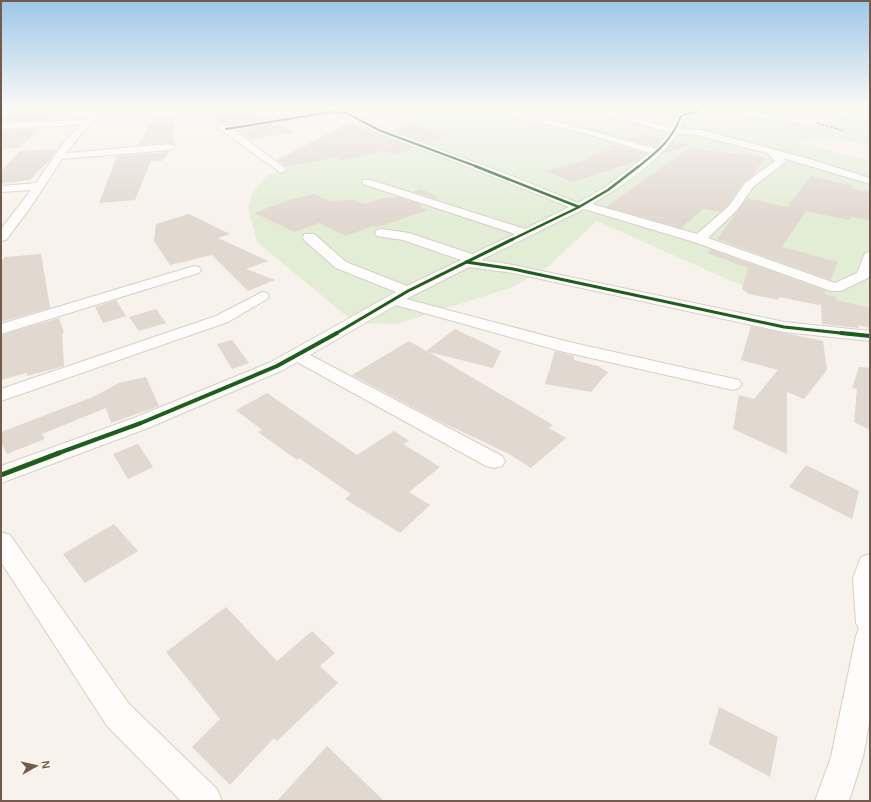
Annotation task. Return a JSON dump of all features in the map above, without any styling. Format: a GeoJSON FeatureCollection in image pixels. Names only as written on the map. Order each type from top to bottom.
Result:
{"type":"FeatureCollection","features":[{"type":"Feature","properties":{"kind":"street"},"geometry":{"type":"LineString","coordinates":[[1,237],[26,206],[68,146]]}},
{"type":"Feature","properties":{"kind":"street"},"geometry":{"type":"LineString","coordinates":[[249,146],[282,170]]}},
{"type":"Feature","properties":{"kind":"street"},"geometry":{"type":"LineString","coordinates":[[422,146],[581,206],[700,239],[836,288],[863,275],[870,256]]}},
{"type":"Feature","properties":{"kind":"street"},"geometry":{"type":"LineString","coordinates":[[639,146],[658,152]]}},
{"type":"Feature","properties":{"kind":"street"},"geometry":{"type":"LineString","coordinates":[[1,475],[141,423],[276,366],[394,300],[408,290],[581,206],[608,190],[658,152],[663,146]]}},
{"type":"Feature","properties":{"kind":"street"},"geometry":{"type":"LineString","coordinates":[[753,146],[870,181]]}},
{"type":"Feature","properties":{"kind":"street"},"geometry":{"type":"LineString","coordinates":[[60,156],[170,147]]}},
{"type":"Feature","properties":{"kind":"street"},"geometry":{"type":"LineString","coordinates":[[700,239],[733,208],[749,184],[781,161],[770,151]]}},
{"type":"Feature","properties":{"kind":"street"},"geometry":{"type":"LineString","coordinates":[[366,182],[525,233]]}},
{"type":"Feature","properties":{"kind":"street"},"geometry":{"type":"LineString","coordinates":[[1,189],[40,186]]}},
{"type":"Feature","properties":{"kind":"street"},"geometry":{"type":"LineString","coordinates":[[381,233],[405,236],[469,261],[784,327],[870,336]]}},
{"type":"Feature","properties":{"kind":"street"},"geometry":{"type":"LineString","coordinates":[[309,236],[341,265],[408,290]]}},
{"type":"Feature","properties":{"kind":"street"},"geometry":{"type":"LineString","coordinates":[[1,329],[194,270]]}},
{"type":"Feature","properties":{"kind":"street"},"geometry":{"type":"LineString","coordinates":[[1,395],[222,319],[262,296]]}},
{"type":"Feature","properties":{"kind":"street"},"geometry":{"type":"LineString","coordinates":[[394,300],[566,347],[733,384]]}},
{"type":"Feature","properties":{"kind":"street"},"geometry":{"type":"LineString","coordinates":[[297,355],[494,461]]}},
{"type":"Feature","properties":{"kind":"street"},"geometry":{"type":"LineString","coordinates":[[1,542],[118,715],[205,801]]}},
{"type":"Feature","properties":{"kind":"street"},"geometry":{"type":"LineString","coordinates":[[870,564],[866,578],[870,624]]}},
{"type":"Feature","properties":{"kind":"street"},"geometry":{"type":"LineString","coordinates":[[832,801],[847,757],[870,636]]}},
{"type":"Feature","properties":{"kind":"green space"},"geometry":{"type":"Polygon","coordinates":[[[364,146],[812,146],[870,161],[870,316],[806,288],[763,292],[736,283],[597,221],[545,269],[510,288],[396,324],[355,323],[257,242],[248,208],[253,191],[268,175],[309,159],[342,155],[364,146]]]}},
{"type":"Feature","properties":{"kind":"building"},"geometry":{"type":"Polygon","coordinates":[[[1,146],[21,146],[19,148],[1,149],[1,146]]]}},
{"type":"Feature","properties":{"kind":"building"},"geometry":{"type":"Polygon","coordinates":[[[303,146],[411,146],[415,148],[397,155],[382,151],[341,161],[337,157],[286,167],[277,160],[303,146]]]}},
{"type":"Feature","properties":{"kind":"building"},"geometry":{"type":"Polygon","coordinates":[[[622,146],[647,154],[636,162],[572,182],[545,171],[589,159],[585,158],[612,149],[605,147],[622,146]]]}},
{"type":"Feature","properties":{"kind":"building"},"geometry":{"type":"Polygon","coordinates":[[[668,146],[686,146],[662,154],[668,146]]]}},
{"type":"Feature","properties":{"kind":"building"},"geometry":{"type":"Polygon","coordinates":[[[689,148],[742,155],[745,154],[765,158],[752,176],[744,182],[728,205],[720,212],[703,209],[681,228],[606,207],[689,148]]]}},
{"type":"Feature","properties":{"kind":"building"},"geometry":{"type":"Polygon","coordinates":[[[54,149],[56,151],[51,159],[30,180],[1,184],[1,171],[20,151],[54,149]]]}},
{"type":"Feature","properties":{"kind":"building"},"geometry":{"type":"Polygon","coordinates":[[[169,152],[162,161],[151,161],[135,200],[99,203],[117,156],[169,152]]]}},
{"type":"Feature","properties":{"kind":"building"},"geometry":{"type":"Polygon","coordinates":[[[811,176],[853,186],[850,188],[870,192],[870,220],[851,217],[849,220],[806,211],[782,247],[838,262],[831,280],[717,239],[747,198],[787,207],[811,176]]]}},
{"type":"Feature","properties":{"kind":"building"},"geometry":{"type":"Polygon","coordinates":[[[421,189],[439,197],[435,199],[413,192],[421,189]]]}},
{"type":"Feature","properties":{"kind":"building"},"geometry":{"type":"Polygon","coordinates":[[[314,194],[331,201],[355,200],[365,204],[383,198],[399,197],[422,205],[419,206],[428,210],[378,227],[373,226],[346,236],[319,223],[295,232],[254,213],[289,200],[314,194]]]}},
{"type":"Feature","properties":{"kind":"building"},"geometry":{"type":"Polygon","coordinates":[[[189,214],[230,234],[218,238],[268,261],[246,269],[275,280],[248,291],[212,255],[170,265],[154,241],[156,224],[189,214]]]}},
{"type":"Feature","properties":{"kind":"building"},"geometry":{"type":"Polygon","coordinates":[[[710,249],[826,291],[824,294],[837,297],[836,300],[870,308],[870,328],[858,325],[859,328],[822,324],[821,303],[819,305],[779,297],[779,300],[749,294],[742,289],[748,268],[707,253],[710,249]]]}},
{"type":"Feature","properties":{"kind":"building"},"geometry":{"type":"Polygon","coordinates":[[[41,254],[50,308],[1,322],[1,262],[5,257],[41,254]]]}},
{"type":"Feature","properties":{"kind":"building"},"geometry":{"type":"Polygon","coordinates":[[[116,300],[126,316],[103,323],[95,307],[116,300]]]}},
{"type":"Feature","properties":{"kind":"building"},"geometry":{"type":"Polygon","coordinates":[[[156,309],[166,323],[139,331],[129,317],[156,309]]]}},
{"type":"Feature","properties":{"kind":"building"},"geometry":{"type":"Polygon","coordinates":[[[59,318],[64,333],[62,334],[64,366],[27,376],[27,373],[1,380],[1,335],[59,318]]]}},
{"type":"Feature","properties":{"kind":"building"},"geometry":{"type":"Polygon","coordinates":[[[751,326],[823,341],[827,370],[804,399],[787,392],[787,454],[733,429],[739,395],[754,399],[778,370],[741,360],[751,326]]]}},
{"type":"Feature","properties":{"kind":"building"},"geometry":{"type":"Polygon","coordinates":[[[455,329],[501,351],[493,368],[429,352],[553,425],[549,428],[566,438],[531,468],[509,454],[437,420],[352,375],[409,341],[426,351],[455,329]]]}},
{"type":"Feature","properties":{"kind":"building"},"geometry":{"type":"Polygon","coordinates":[[[232,340],[249,363],[232,369],[217,344],[232,340]]]}},
{"type":"Feature","properties":{"kind":"building"},"geometry":{"type":"Polygon","coordinates":[[[555,351],[574,356],[574,360],[598,366],[608,372],[591,392],[545,384],[555,351]]]}},
{"type":"Feature","properties":{"kind":"building"},"geometry":{"type":"Polygon","coordinates":[[[859,367],[870,368],[870,430],[854,422],[857,389],[852,388],[859,367]]]}},
{"type":"Feature","properties":{"kind":"building"},"geometry":{"type":"Polygon","coordinates":[[[146,377],[159,406],[111,423],[106,408],[42,434],[45,439],[7,454],[1,443],[1,432],[93,397],[119,383],[146,377]]]}},
{"type":"Feature","properties":{"kind":"building"},"geometry":{"type":"Polygon","coordinates":[[[267,393],[357,455],[394,431],[409,441],[403,444],[440,467],[409,492],[430,505],[400,533],[345,499],[351,494],[299,458],[297,460],[258,432],[262,430],[236,410],[267,393]]]}},
{"type":"Feature","properties":{"kind":"building"},"geometry":{"type":"Polygon","coordinates":[[[138,444],[153,467],[128,479],[113,454],[138,444]]]}},
{"type":"Feature","properties":{"kind":"building"},"geometry":{"type":"Polygon","coordinates":[[[806,465],[859,491],[852,519],[789,487],[806,465]]]}},
{"type":"Feature","properties":{"kind":"building"},"geometry":{"type":"Polygon","coordinates":[[[114,524],[138,551],[85,583],[63,554],[114,524]]]}},
{"type":"Feature","properties":{"kind":"building"},"geometry":{"type":"Polygon","coordinates":[[[226,607],[277,661],[312,631],[335,653],[320,666],[338,683],[277,741],[274,738],[230,785],[192,747],[220,719],[166,652],[226,607]]]}},
{"type":"Feature","properties":{"kind":"building"},"geometry":{"type":"Polygon","coordinates":[[[719,707],[778,737],[770,777],[709,744],[719,707]]]}},
{"type":"Feature","properties":{"kind":"building"},"geometry":{"type":"Polygon","coordinates":[[[327,746],[384,801],[277,801],[327,746]]]}},
{"type":"Feature","properties":{"kind":"cycle path"},"geometry":{"type":"LineString","coordinates":[[423,146],[508,178],[579,207]]}},
{"type":"Feature","properties":{"kind":"cycle path"},"geometry":{"type":"LineString","coordinates":[[1,475],[141,423],[277,366],[364,318],[408,291],[579,207],[608,190],[663,146]]}},
{"type":"Feature","properties":{"kind":"cycle path"},"geometry":{"type":"LineString","coordinates":[[466,262],[513,269],[784,327],[870,336]]}}]}
